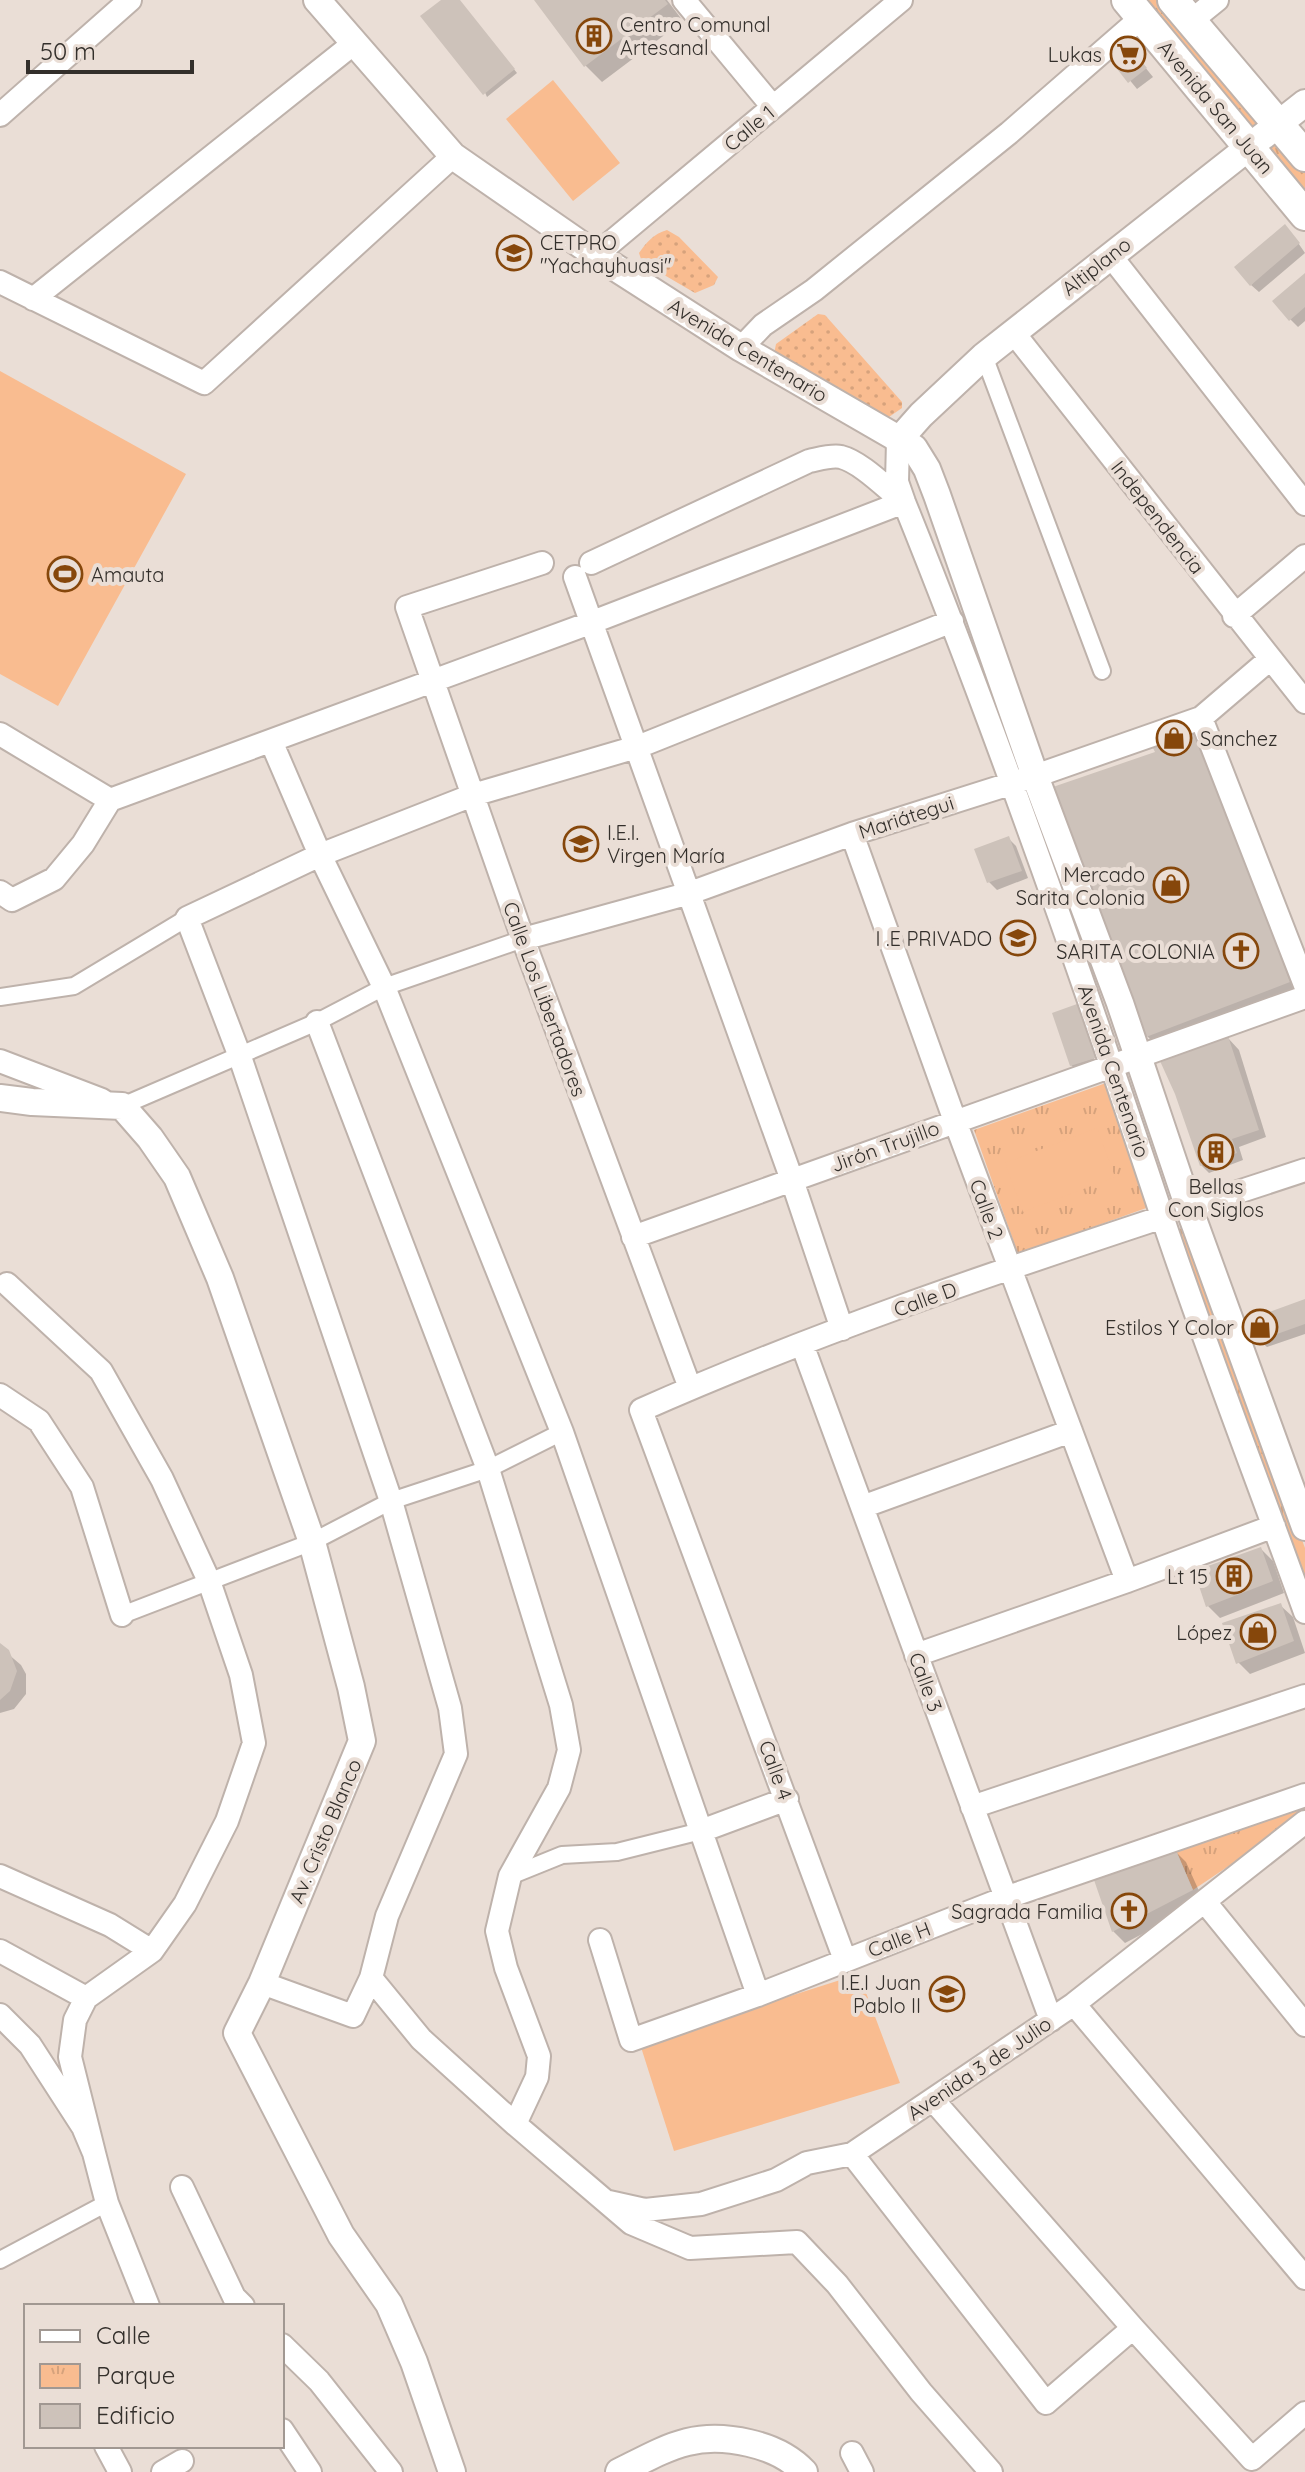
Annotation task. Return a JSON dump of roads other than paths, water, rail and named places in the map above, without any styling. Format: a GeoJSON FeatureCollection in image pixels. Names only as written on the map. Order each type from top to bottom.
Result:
{"type":"FeatureCollection","features":[{"type":"Feature","properties":{"kind":"main road","name":"Avenida San Juan"},"geometry":{"type":"LineString","coordinates":[[1134,9],[1305,215]]}},
{"type":"Feature","properties":{"kind":"main road","name":"Avenida San Juan"},"geometry":{"type":"LineString","coordinates":[[1182,11],[1305,156]]}},
{"type":"Feature","properties":{"kind":"street"},"geometry":{"type":"LineString","coordinates":[[0,115],[130,0]]}},
{"type":"Feature","properties":{"kind":"street","name":"Avenida Centenario"},"geometry":{"type":"LineString","coordinates":[[317,0],[453,156],[596,255],[741,348],[914,448],[927,469],[1023,779],[1125,1059],[1189,1208],[1305,1527]]}},
{"type":"Feature","properties":{"kind":"street"},"geometry":{"type":"LineString","coordinates":[[684,0],[773,107]]}},
{"type":"Feature","properties":{"kind":"street"},"geometry":{"type":"LineString","coordinates":[[1182,11],[1217,0]]}},
{"type":"Feature","properties":{"kind":"street","name":"Calle 1"},"geometry":{"type":"LineString","coordinates":[[596,255],[899,1]]}},
{"type":"Feature","properties":{"kind":"street"},"geometry":{"type":"LineString","coordinates":[[741,348],[763,325],[814,290],[1009,133],[1134,9]]}},
{"type":"Feature","properties":{"kind":"street"},"geometry":{"type":"LineString","coordinates":[[33,299],[353,44]]}},
{"type":"Feature","properties":{"kind":"street","name":"Altiplano"},"geometry":{"type":"LineString","coordinates":[[898,441],[984,356],[1305,103]]}},
{"type":"Feature","properties":{"kind":"street"},"geometry":{"type":"LineString","coordinates":[[0,282],[204,383],[453,156]]}},
{"type":"Feature","properties":{"kind":"street"},"geometry":{"type":"LineString","coordinates":[[1110,255],[1305,504]]}},
{"type":"Feature","properties":{"kind":"street","name":"Independencia"},"geometry":{"type":"LineString","coordinates":[[1013,332],[1234,616],[1305,702]]}},
{"type":"Feature","properties":{"kind":"street"},"geometry":{"type":"LineString","coordinates":[[984,356],[1102,671]]}},
{"type":"Feature","properties":{"kind":"street","name":"Avenida Centenario"},"geometry":{"type":"LineString","coordinates":[[898,441],[897,482],[904,502],[952,621],[1023,779]]}},
{"type":"Feature","properties":{"kind":"street"},"geometry":{"type":"LineString","coordinates":[[842,1329],[792,1180],[590,623],[583,570],[809,461],[839,456],[853,462],[904,502]]}},
{"type":"Feature","properties":{"kind":"street"},"geometry":{"type":"LineString","coordinates":[[0,892],[12,900],[54,879],[83,844],[110,800],[590,623],[904,502]]}},
{"type":"Feature","properties":{"kind":"street"},"geometry":{"type":"LineString","coordinates":[[1234,616],[1305,556]]}},
{"type":"Feature","properties":{"kind":"street","name":"Calle Los Libertadores"},"geometry":{"type":"LineString","coordinates":[[542,563],[407,607],[523,939],[690,1388]]}},
{"type":"Feature","properties":{"kind":"street"},"geometry":{"type":"LineString","coordinates":[[0,997],[74,986],[187,918],[320,855],[473,795],[635,748],[952,621]]}},
{"type":"Feature","properties":{"kind":"street","name":"Mariátegui"},"geometry":{"type":"LineString","coordinates":[[523,939],[688,893],[852,834],[1201,718],[1270,659]]}},
{"type":"Feature","properties":{"kind":"street"},"geometry":{"type":"LineString","coordinates":[[1201,718],[1305,985]]}},
{"type":"Feature","properties":{"kind":"street"},"geometry":{"type":"LineString","coordinates":[[0,734],[110,800]]}},
{"type":"Feature","properties":{"kind":"street"},"geometry":{"type":"LineString","coordinates":[[271,741],[320,855],[384,987],[562,1432],[758,1995]]}},
{"type":"Feature","properties":{"kind":"street","name":"Calle 2"},"geometry":{"type":"LineString","coordinates":[[852,834],[1009,1268],[1127,1581]]}},
{"type":"Feature","properties":{"kind":"street"},"geometry":{"type":"LineString","coordinates":[[187,918],[239,1054],[391,1501],[450,1708],[456,1754],[387,1916],[371,1978],[353,2016],[262,1983]]}},
{"type":"Feature","properties":{"kind":"street"},"geometry":{"type":"LineString","coordinates":[[0,1098],[122,1106],[317,1022],[384,987],[523,939]]}},
{"type":"Feature","properties":{"kind":"street","name":"Jirón Trujillo"},"geometry":{"type":"LineString","coordinates":[[633,1237],[1305,997]]}},
{"type":"Feature","properties":{"kind":"street"},"geometry":{"type":"LineString","coordinates":[[317,1022],[488,1469],[561,1705],[569,1750],[559,1788],[510,1876],[497,1931],[506,1968],[539,2056],[537,2077],[515,2124]]}},
{"type":"Feature","properties":{"kind":"street","name":"Avenida Centenario"},"geometry":{"type":"LineString","coordinates":[[1125,1059],[1163,1217],[1305,1612]]}},
{"type":"Feature","properties":{"kind":"street"},"geometry":{"type":"LineString","coordinates":[[0,1061],[122,1106]]}},
{"type":"Feature","properties":{"kind":"street","name":"Av. Cristo Blanco"},"geometry":{"type":"LineString","coordinates":[[122,1106],[150,1138],[177,1177],[220,1278],[312,1542],[351,1687],[362,1741],[262,1983],[237,2033],[341,2235],[389,2304],[414,2362],[452,2472]]}},
{"type":"Feature","properties":{"kind":"street"},"geometry":{"type":"LineString","coordinates":[[1189,1208],[1305,1170]]}},
{"type":"Feature","properties":{"kind":"street","name":"Calle D"},"geometry":{"type":"LineString","coordinates":[[690,1388],[1009,1268],[1163,1217]]}},
{"type":"Feature","properties":{"kind":"street"},"geometry":{"type":"LineString","coordinates":[[7,1284],[101,1371],[162,1479],[209,1581],[241,1675],[254,1743],[227,1821],[185,1904],[152,1951],[86,1998],[75,2020],[70,2057],[94,2153],[107,2203],[147,2304]]}},
{"type":"Feature","properties":{"kind":"street","name":"Calle 3"},"geometry":{"type":"LineString","coordinates":[[802,1344],[1051,2020]]}},
{"type":"Feature","properties":{"kind":"street","name":"Calle 4"},"geometry":{"type":"LineString","coordinates":[[690,1388],[641,1410],[845,1960]]}},
{"type":"Feature","properties":{"kind":"street"},"geometry":{"type":"LineString","coordinates":[[0,1395],[39,1421],[82,1487],[122,1615],[312,1542],[391,1501],[488,1469],[562,1432]]}},
{"type":"Feature","properties":{"kind":"street"},"geometry":{"type":"LineString","coordinates":[[862,1507],[1071,1431]]}},
{"type":"Feature","properties":{"kind":"street"},"geometry":{"type":"LineString","coordinates":[[916,1655],[1274,1526]]}},
{"type":"Feature","properties":{"kind":"street"},"geometry":{"type":"LineString","coordinates":[[972,1807],[1305,1696]]}},
{"type":"Feature","properties":{"kind":"street","name":"Calle H"},"geometry":{"type":"LineString","coordinates":[[600,1940],[631,2040],[758,1995],[1005,1898],[1305,1795]]}},
{"type":"Feature","properties":{"kind":"street"},"geometry":{"type":"LineString","coordinates":[[510,1876],[562,1855],[617,1852],[701,1831],[787,1799]]}},
{"type":"Feature","properties":{"kind":"street","name":"Avenida 3 de Julio"},"geometry":{"type":"LineString","coordinates":[[606,2202],[645,2210],[701,2204],[776,2180],[807,2163],[852,2154],[1074,2004],[1305,1822]]}},
{"type":"Feature","properties":{"kind":"street"},"geometry":{"type":"LineString","coordinates":[[0,1876],[110,1925],[152,1951]]}},
{"type":"Feature","properties":{"kind":"street"},"geometry":{"type":"LineString","coordinates":[[1205,1902],[1305,2025]]}},
{"type":"Feature","properties":{"kind":"street"},"geometry":{"type":"LineString","coordinates":[[0,1951],[86,1998]]}},
{"type":"Feature","properties":{"kind":"street"},"geometry":{"type":"LineString","coordinates":[[371,1978],[421,2039],[631,2223],[690,2248],[797,2242],[837,2284],[921,2392],[991,2472]]}},
{"type":"Feature","properties":{"kind":"street"},"geometry":{"type":"LineString","coordinates":[[1074,2004],[1305,2278]]}},
{"type":"Feature","properties":{"kind":"street"},"geometry":{"type":"LineString","coordinates":[[0,2015],[30,2045],[83,2127],[94,2153]]}},
{"type":"Feature","properties":{"kind":"street"},"geometry":{"type":"LineString","coordinates":[[933,2100],[1252,2459],[1305,2413]]}},
{"type":"Feature","properties":{"kind":"street"},"geometry":{"type":"LineString","coordinates":[[852,2154],[1046,2403],[1133,2328]]}},
{"type":"Feature","properties":{"kind":"street"},"geometry":{"type":"LineString","coordinates":[[182,2187],[234,2297],[241,2304]]}},
{"type":"Feature","properties":{"kind":"street"},"geometry":{"type":"LineString","coordinates":[[0,2260],[107,2203]]}},
{"type":"Feature","properties":{"kind":"street"},"geometry":{"type":"LineString","coordinates":[[284,2347],[319,2381],[391,2472]]}},
{"type":"Feature","properties":{"kind":"street"},"geometry":{"type":"LineString","coordinates":[[284,2433],[310,2472]]}},
{"type":"Feature","properties":{"kind":"street"},"geometry":{"type":"LineString","coordinates":[[619,2472],[663,2449],[697,2438],[728,2438],[765,2447],[785,2456],[804,2472]]}},
{"type":"Feature","properties":{"kind":"street"},"geometry":{"type":"LineString","coordinates":[[107,2448],[120,2472]]}},
{"type":"Feature","properties":{"kind":"place","name":"Centro Comunal Artesanal"},"geometry":{"type":"Point","coordinates":[594,36]}},
{"type":"Feature","properties":{"kind":"place","name":"Lukas"},"geometry":{"type":"Point","coordinates":[1128,54]}},
{"type":"Feature","properties":{"kind":"place","name":"CETPRO \"Yachayhuasi\""},"geometry":{"type":"Point","coordinates":[514,253]}},
{"type":"Feature","properties":{"kind":"place","name":"Amauta"},"geometry":{"type":"Point","coordinates":[65,574]}},
{"type":"Feature","properties":{"kind":"place","name":"Sanchez"},"geometry":{"type":"Point","coordinates":[1174,738]}},
{"type":"Feature","properties":{"kind":"place","name":"I.E.I. Virgen María"},"geometry":{"type":"Point","coordinates":[581,844]}},
{"type":"Feature","properties":{"kind":"place","name":"Mercado Sarita Colonia"},"geometry":{"type":"Point","coordinates":[1171,885]}},
{"type":"Feature","properties":{"kind":"place","name":"I .E PRIVADO"},"geometry":{"type":"Point","coordinates":[1018,938]}},
{"type":"Feature","properties":{"kind":"place","name":"SARITA COLONIA"},"geometry":{"type":"Point","coordinates":[1241,951]}},
{"type":"Feature","properties":{"kind":"place","name":"Bellas Con Siglos"},"geometry":{"type":"Point","coordinates":[1216,1152]}},
{"type":"Feature","properties":{"kind":"place","name":"Estilos Y Color"},"geometry":{"type":"Point","coordinates":[1260,1327]}},
{"type":"Feature","properties":{"kind":"place","name":"Lt 15"},"geometry":{"type":"Point","coordinates":[1234,1576]}},
{"type":"Feature","properties":{"kind":"place","name":"López"},"geometry":{"type":"Point","coordinates":[1258,1632]}},
{"type":"Feature","properties":{"kind":"place","name":"Sagrada Familia"},"geometry":{"type":"Point","coordinates":[1129,1911]}},
{"type":"Feature","properties":{"kind":"place","name":"I.E.I Juan Pablo II"},"geometry":{"type":"Point","coordinates":[947,1994]}}]}
